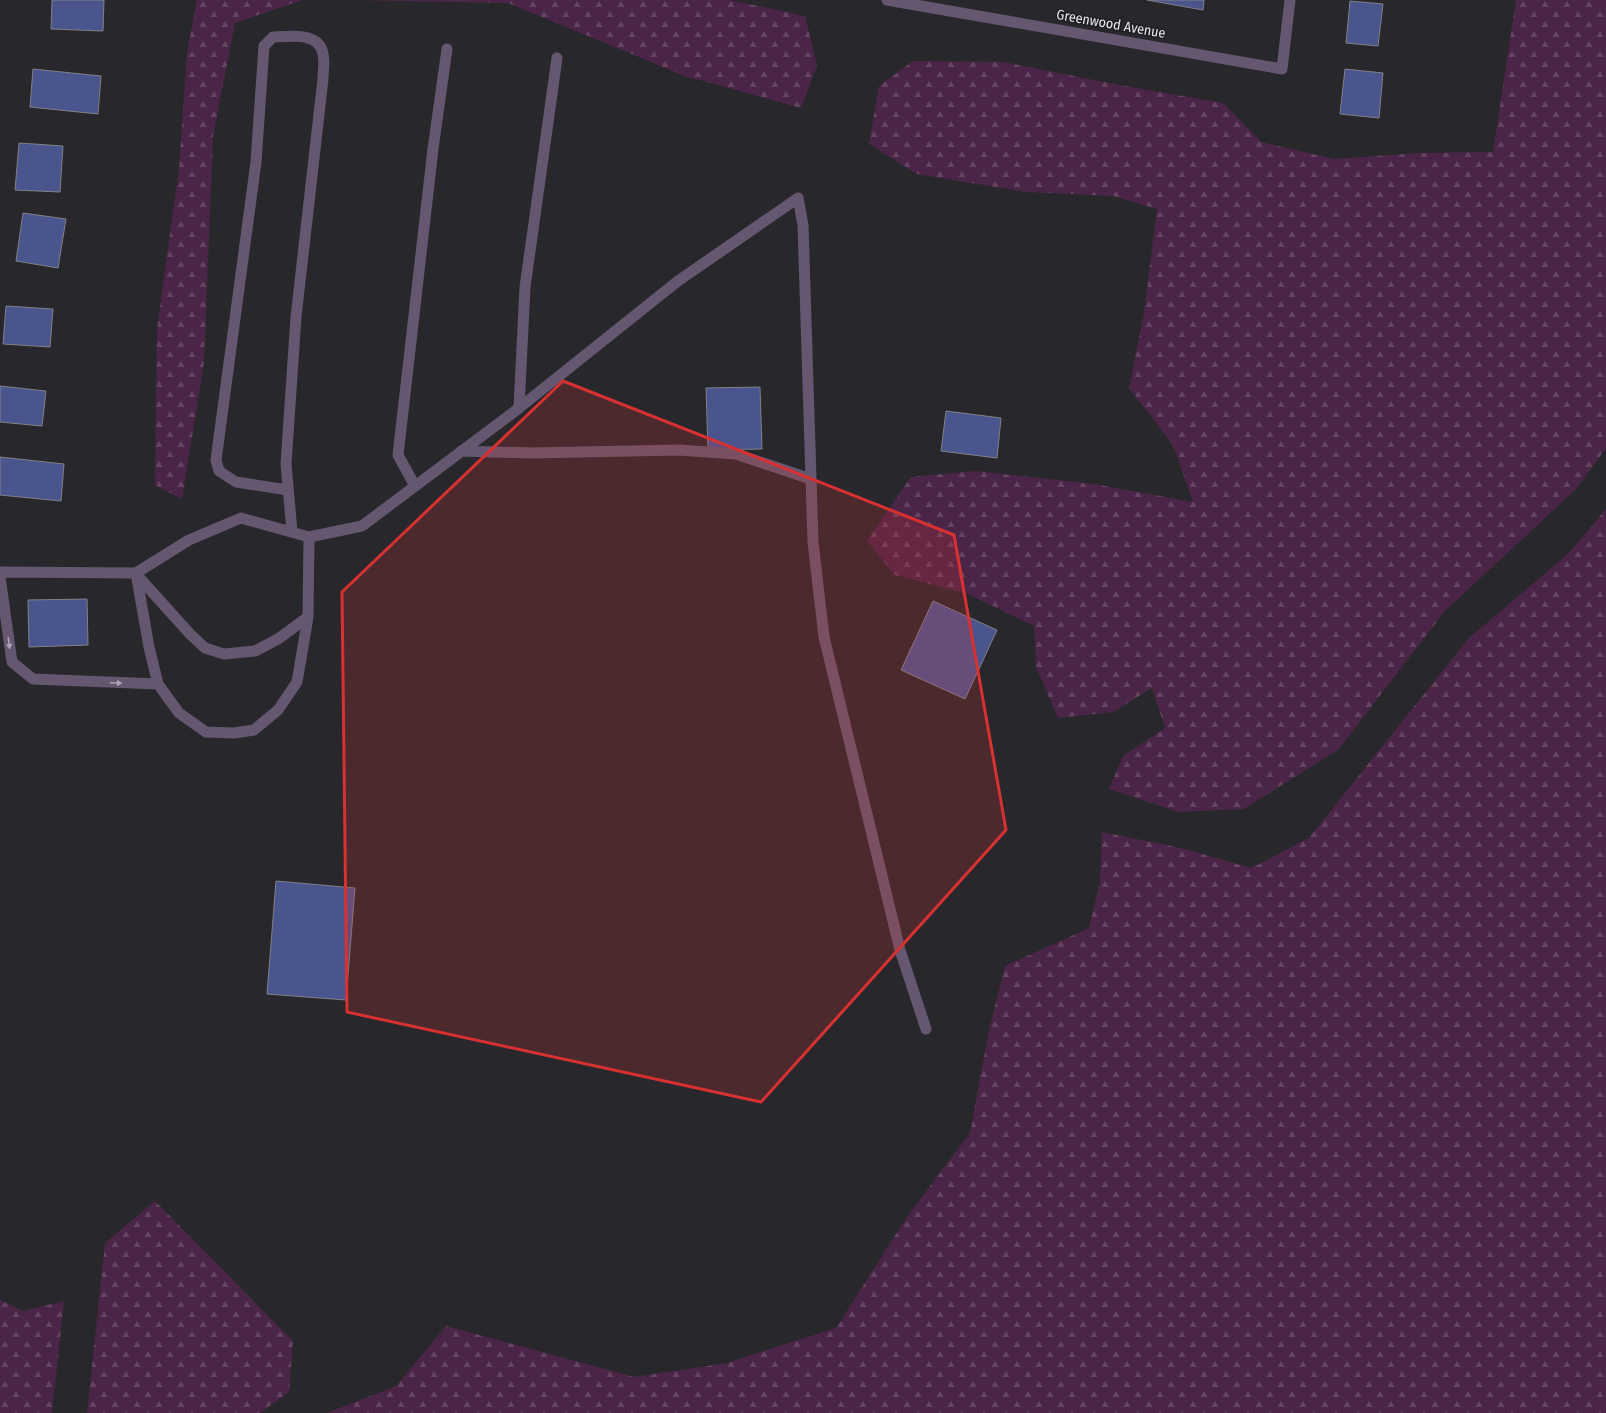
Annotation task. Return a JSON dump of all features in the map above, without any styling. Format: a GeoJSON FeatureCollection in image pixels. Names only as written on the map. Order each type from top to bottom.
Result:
{"type":"FeatureCollection","features":[{"type":"Feature","properties":{"kind":"street","name":"Greenwood Avenue"},"geometry":{"type":"LineString","coordinates":[[886,0],[1282,69],[1290,0]]}},
{"type":"Feature","properties":{"kind":"street"},"geometry":{"type":"LineString","coordinates":[[288,490],[236,482],[219,471],[216,460],[256,162],[264,46],[273,37],[291,36],[314,39],[320,45],[324,54],[323,79],[296,317],[286,464],[292,532]]}},
{"type":"Feature","properties":{"kind":"street"},"geometry":{"type":"LineString","coordinates":[[415,486],[398,455],[433,149],[447,49]]}},
{"type":"Feature","properties":{"kind":"street"},"geometry":{"type":"LineString","coordinates":[[519,408],[525,287],[557,58]]}},
{"type":"Feature","properties":{"kind":"street"},"geometry":{"type":"LineString","coordinates":[[0,572],[136,573],[189,540],[241,518],[309,537],[362,526],[519,408],[678,281],[798,198],[804,225],[813,542],[824,637],[900,950],[926,1029]]}},
{"type":"Feature","properties":{"kind":"street"},"geometry":{"type":"LineString","coordinates":[[461,451],[531,453],[679,450],[736,454],[811,479]]}},
{"type":"Feature","properties":{"kind":"street"},"geometry":{"type":"LineString","coordinates":[[136,573],[149,647],[158,684],[179,713],[206,732],[234,734],[254,730],[278,710],[297,682],[308,617],[309,537]]}},
{"type":"Feature","properties":{"kind":"street"},"geometry":{"type":"LineString","coordinates":[[136,573],[204,648],[224,654],[255,651],[278,639],[308,617]]}},
{"type":"Feature","properties":{"kind":"street"},"geometry":{"type":"LineString","coordinates":[[0,576],[12,662],[33,679],[158,684]]}},
{"type":"Feature","properties":{"kind":"highlighted area"},"geometry":{"type":"Polygon","coordinates":[[[563,381],[954,535],[1006,830],[761,1102],[347,1012],[342,592],[563,381]]]}},
{"type":"Feature","properties":{"kind":"green space"},"geometry":{"type":"Polygon","coordinates":[[[197,0],[302,0],[235,23],[213,136],[204,362],[182,499],[155,485],[157,329],[179,168],[187,52],[197,0]]]}},
{"type":"Feature","properties":{"kind":"green space"},"geometry":{"type":"Polygon","coordinates":[[[350,0],[730,0],[805,16],[817,65],[801,108],[685,76],[508,3],[350,0]]]}},
{"type":"Feature","properties":{"kind":"green space"},"geometry":{"type":"Polygon","coordinates":[[[1516,0],[1606,0],[1606,448],[1576,489],[1444,612],[1339,749],[1244,809],[1178,812],[1109,789],[1123,756],[1165,728],[1152,688],[1113,712],[1058,718],[1036,667],[1034,626],[968,594],[895,575],[867,541],[911,477],[976,471],[1094,484],[1193,502],[1173,445],[1129,388],[1144,313],[1157,209],[1114,196],[1026,192],[917,174],[869,144],[879,86],[913,61],[1004,62],[1119,85],[1223,103],[1261,142],[1334,159],[1419,153],[1493,152],[1516,0]]]}},
{"type":"Feature","properties":{"kind":"green space"},"geometry":{"type":"Polygon","coordinates":[[[1606,509],[1606,1413],[327,1413],[396,1386],[446,1326],[634,1377],[727,1363],[836,1328],[907,1217],[970,1133],[989,1030],[1005,966],[1089,928],[1100,882],[1102,832],[1181,848],[1251,868],[1309,838],[1469,638],[1569,553],[1606,509]]]}},
{"type":"Feature","properties":{"kind":"green space"},"geometry":{"type":"Polygon","coordinates":[[[155,1201],[293,1341],[289,1392],[260,1413],[87,1413],[105,1243],[155,1201]]]}},
{"type":"Feature","properties":{"kind":"green space"},"geometry":{"type":"Polygon","coordinates":[[[0,1300],[23,1311],[64,1301],[52,1413],[0,1413],[0,1300]]]}},
{"type":"Feature","properties":{"kind":"building"},"geometry":{"type":"Polygon","coordinates":[[[52,0],[104,0],[103,31],[51,29],[52,0]]]}},
{"type":"Feature","properties":{"kind":"building"},"geometry":{"type":"Polygon","coordinates":[[[1147,0],[1204,0],[1203,10],[1147,0]]]}},
{"type":"Feature","properties":{"kind":"building"},"geometry":{"type":"Polygon","coordinates":[[[1350,1],[1383,4],[1378,46],[1346,43],[1350,1]]]}},
{"type":"Feature","properties":{"kind":"building"},"geometry":{"type":"Polygon","coordinates":[[[33,69],[101,76],[98,114],[30,107],[33,69]]]}},
{"type":"Feature","properties":{"kind":"building"},"geometry":{"type":"Polygon","coordinates":[[[1345,69],[1383,73],[1379,118],[1340,114],[1345,69]]]}},
{"type":"Feature","properties":{"kind":"building"},"geometry":{"type":"Polygon","coordinates":[[[19,143],[63,146],[60,192],[15,190],[19,143]]]}},
{"type":"Feature","properties":{"kind":"building"},"geometry":{"type":"Polygon","coordinates":[[[23,213],[66,219],[58,268],[16,261],[23,213]]]}},
{"type":"Feature","properties":{"kind":"building"},"geometry":{"type":"Polygon","coordinates":[[[6,306],[53,309],[50,347],[3,344],[6,306]]]}},
{"type":"Feature","properties":{"kind":"building"},"geometry":{"type":"Polygon","coordinates":[[[0,386],[46,391],[42,426],[0,422],[0,386]]]}},
{"type":"Feature","properties":{"kind":"building"},"geometry":{"type":"Polygon","coordinates":[[[760,387],[762,449],[708,450],[706,388],[760,387]]]}},
{"type":"Feature","properties":{"kind":"building"},"geometry":{"type":"Polygon","coordinates":[[[946,411],[1001,418],[997,458],[941,451],[946,411]]]}},
{"type":"Feature","properties":{"kind":"building"},"geometry":{"type":"Polygon","coordinates":[[[0,457],[64,464],[61,501],[0,495],[0,457]]]}},
{"type":"Feature","properties":{"kind":"building"},"geometry":{"type":"Polygon","coordinates":[[[87,599],[88,645],[29,647],[28,600],[87,599]]]}},
{"type":"Feature","properties":{"kind":"building"},"geometry":{"type":"Polygon","coordinates":[[[933,601],[997,630],[965,699],[901,670],[933,601]]]}},
{"type":"Feature","properties":{"kind":"building"},"geometry":{"type":"Polygon","coordinates":[[[276,881],[355,888],[346,1000],[267,994],[276,881]]]}}]}
